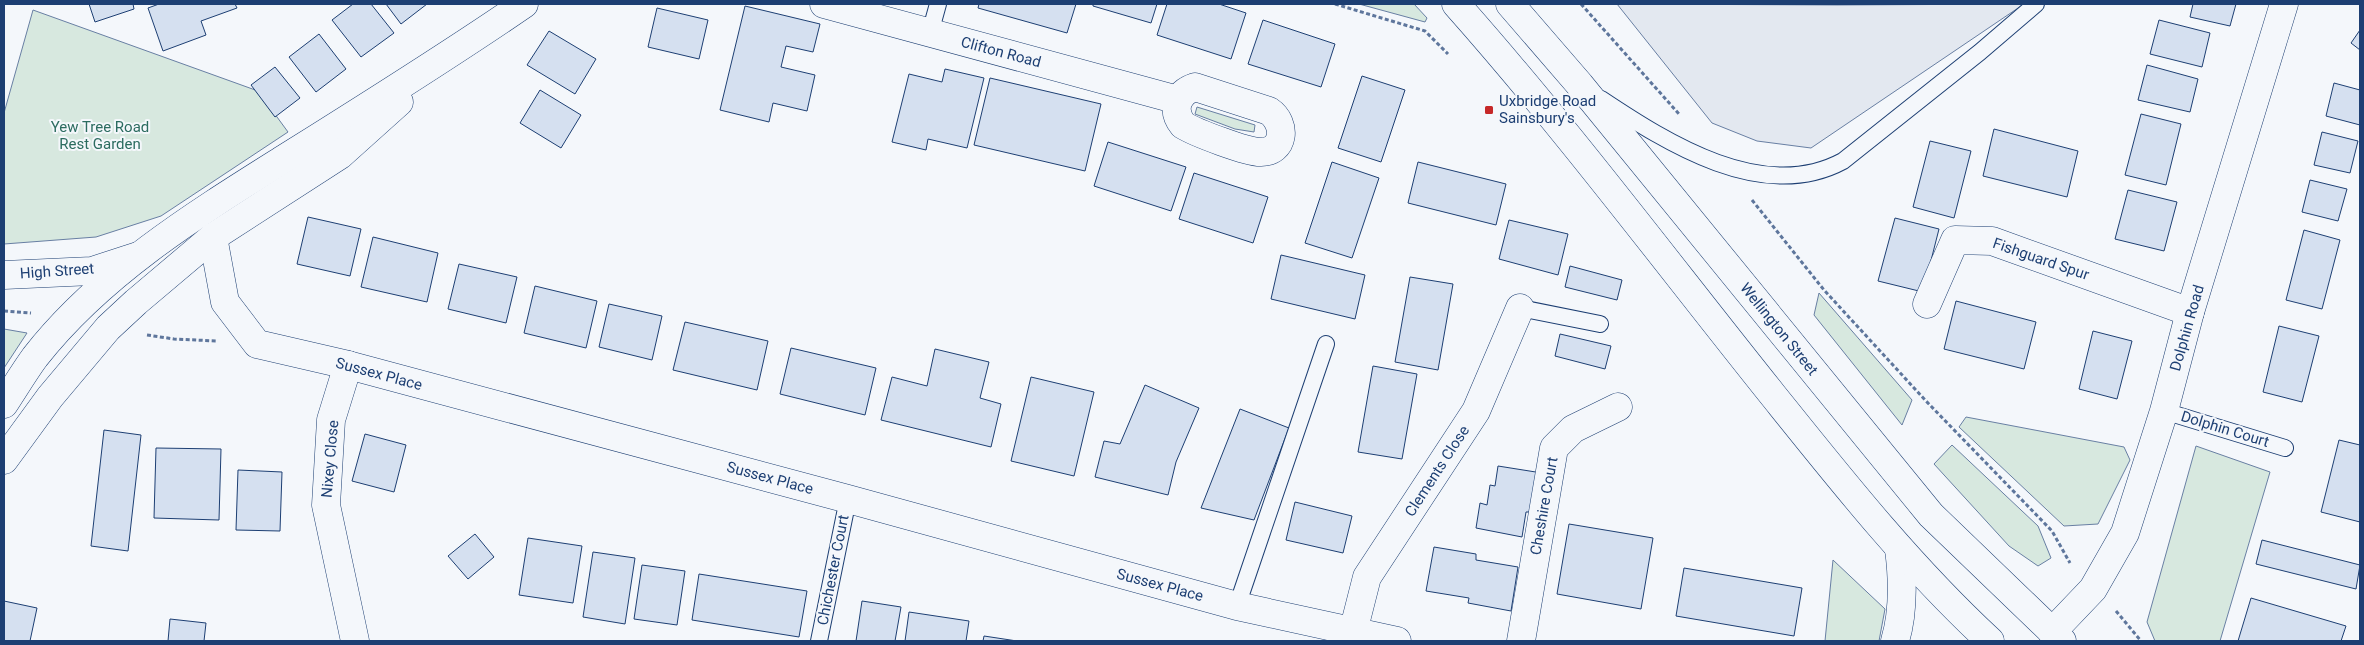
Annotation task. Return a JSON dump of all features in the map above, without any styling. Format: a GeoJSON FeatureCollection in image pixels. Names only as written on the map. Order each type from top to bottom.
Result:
{"type":"FeatureCollection","features":[{"type":"Feature","properties":{"kind":"street"},"geometry":{"type":"LineString","coordinates":[[4,404],[36,357],[69,319],[138,256],[230,193],[446,58],[524,4]]}},
{"type":"Feature","properties":{"kind":"street","name":"Clifton Road"},"geometry":{"type":"LineString","coordinates":[[824,4],[1178,100]]}},
{"type":"Feature","properties":{"kind":"street"},"geometry":{"type":"LineString","coordinates":[[1443,4],[1481,32]]}},
{"type":"Feature","properties":{"kind":"street"},"geometry":{"type":"LineString","coordinates":[[1456,4],[1481,32],[1826,462],[1899,549],[1942,596],[1990,641]]}},
{"type":"Feature","properties":{"kind":"street","name":"Wellington Street"},"geometry":{"type":"LineString","coordinates":[[1510,4],[1580,85],[1931,514],[2057,637]]}},
{"type":"Feature","properties":{"kind":"street","name":"Dolphin Road"},"geometry":{"type":"LineString","coordinates":[[2057,637],[2093,590],[2125,532],[2164,411],[2190,312],[2284,4]]}},
{"type":"Feature","properties":{"kind":"street"},"geometry":{"type":"LineString","coordinates":[[4,460],[50,397],[108,328],[214,237],[340,155],[446,58]]}},
{"type":"Feature","properties":{"kind":"street","name":"Sussex Place"},"geometry":{"type":"LineString","coordinates":[[214,237],[225,302],[257,344],[348,365],[1237,606],[1397,641]]}},
{"type":"Feature","properties":{"kind":"street","name":"Fishguard Spur"},"geometry":{"type":"LineString","coordinates":[[1927,304],[1955,240],[1992,241],[2190,312]]}},
{"type":"Feature","properties":{"kind":"street","name":"High Street"},"geometry":{"type":"LineString","coordinates":[[4,274],[92,271],[138,256]]}},
{"type":"Feature","properties":{"kind":"street","name":"Clements Close"},"geometry":{"type":"LineString","coordinates":[[1353,632],[1367,577],[1476,410],[1520,308]]}},
{"type":"Feature","properties":{"kind":"street","name":"Nixey Close"},"geometry":{"type":"LineString","coordinates":[[348,365],[331,420],[326,505],[355,641]]}},
{"type":"Feature","properties":{"kind":"street","name":"Cheshire Court"},"geometry":{"type":"LineString","coordinates":[[1521,641],[1554,448],[1573,429],[1618,407]]}},
{"type":"Feature","properties":{"kind":"street"},"geometry":{"type":"LineString","coordinates":[[1895,641],[1899,628],[1902,592],[1899,549]]}},
{"type":"Feature","properties":{"kind":"lane"},"geometry":{"type":"LineString","coordinates":[[930,33],[938,4]]}},
{"type":"Feature","properties":{"kind":"lane"},"geometry":{"type":"LineString","coordinates":[[1580,85],[1642,126],[1684,149],[1745,171],[1777,176],[1803,175],[1824,170],[1843,161],[1980,52],[2036,4]]}},
{"type":"Feature","properties":{"kind":"lane"},"geometry":{"type":"LineString","coordinates":[[1520,308],[1600,324]]}},
{"type":"Feature","properties":{"kind":"lane"},"geometry":{"type":"LineString","coordinates":[[1237,606],[1326,344]]}},
{"type":"Feature","properties":{"kind":"lane","name":"Dolphin Court"},"geometry":{"type":"LineString","coordinates":[[2164,411],[2285,448]]}},
{"type":"Feature","properties":{"kind":"lane","name":"Chichester Court"},"geometry":{"type":"LineString","coordinates":[[819,641],[848,499]]}},
{"type":"Feature","properties":{"kind":"path"},"geometry":{"type":"LineString","coordinates":[[1334,4],[1425,31],[1448,54]]}},
{"type":"Feature","properties":{"kind":"path"},"geometry":{"type":"LineString","coordinates":[[1582,4],[1678,113],[1686,118]]}},
{"type":"Feature","properties":{"kind":"path"},"geometry":{"type":"LineString","coordinates":[[1748,195],[1824,290],[1926,401],[2052,531],[2072,566]]}},
{"type":"Feature","properties":{"kind":"path"},"geometry":{"type":"LineString","coordinates":[[4,311],[40,314]]}},
{"type":"Feature","properties":{"kind":"path"},"geometry":{"type":"LineString","coordinates":[[2118,614],[2141,641]]}},
{"type":"Feature","properties":{"kind":"green space"},"geometry":{"type":"Polygon","coordinates":[[[1359,4],[1414,4],[1427,18],[1425,22],[1359,4]]]}},
{"type":"Feature","properties":{"kind":"green space","name":"Yew Tree Road Rest Garden"},"geometry":{"type":"Polygon","coordinates":[[[33,10],[258,91],[288,132],[161,216],[96,237],[4,244],[4,113],[33,10]]]}},
{"type":"Feature","properties":{"kind":"green space"},"geometry":{"type":"Polygon","coordinates":[[[1197,107],[1255,125],[1254,132],[1235,129],[1195,114],[1197,107]]]}},
{"type":"Feature","properties":{"kind":"green space"},"geometry":{"type":"Polygon","coordinates":[[[1819,293],[1912,400],[1902,425],[1814,315],[1819,293]]]}},
{"type":"Feature","properties":{"kind":"green space"},"geometry":{"type":"Polygon","coordinates":[[[4,329],[27,333],[4,368],[4,329]]]}},
{"type":"Feature","properties":{"kind":"green space"},"geometry":{"type":"Polygon","coordinates":[[[1966,417],[2124,447],[2130,460],[2098,524],[2064,526],[1959,427],[1966,417]]]}},
{"type":"Feature","properties":{"kind":"green space"},"geometry":{"type":"Polygon","coordinates":[[[1952,445],[2038,526],[2051,558],[2038,566],[2009,546],[1934,464],[1952,445]]]}},
{"type":"Feature","properties":{"kind":"green space"},"geometry":{"type":"Polygon","coordinates":[[[2196,446],[2270,472],[2220,641],[2155,641],[2147,622],[2196,446]]]}},
{"type":"Feature","properties":{"kind":"green space"},"geometry":{"type":"Polygon","coordinates":[[[1833,560],[1885,609],[1879,641],[1825,641],[1833,560]]]}},
{"type":"Feature","properties":{"kind":"shaded area"},"geometry":{"type":"Polygon","coordinates":[[[1617,4],[2024,4],[1811,148],[1757,141],[1712,123],[1617,4]]]}},
{"type":"Feature","properties":{"kind":"building"},"geometry":{"type":"Polygon","coordinates":[[[89,4],[133,4],[134,9],[95,22],[89,4]]]}},
{"type":"Feature","properties":{"kind":"building"},"geometry":{"type":"Polygon","coordinates":[[[159,4],[235,4],[237,8],[201,21],[206,35],[163,51],[148,8],[159,4]]]}},
{"type":"Feature","properties":{"kind":"building"},"geometry":{"type":"Polygon","coordinates":[[[353,4],[371,4],[394,33],[361,57],[332,20],[353,4]]]}},
{"type":"Feature","properties":{"kind":"building"},"geometry":{"type":"Polygon","coordinates":[[[386,4],[427,4],[401,24],[386,4]]]}},
{"type":"Feature","properties":{"kind":"building"},"geometry":{"type":"Polygon","coordinates":[[[979,4],[1076,4],[1067,33],[978,8],[979,4]]]}},
{"type":"Feature","properties":{"kind":"building"},"geometry":{"type":"Polygon","coordinates":[[[1093,4],[1157,4],[1151,23],[1093,6],[1093,4]]]}},
{"type":"Feature","properties":{"kind":"building"},"geometry":{"type":"Polygon","coordinates":[[[1167,4],[1219,4],[1246,13],[1231,59],[1157,35],[1167,4]]]}},
{"type":"Feature","properties":{"kind":"building"},"geometry":{"type":"Polygon","coordinates":[[[2193,4],[2236,4],[2230,26],[2190,17],[2193,4]]]}},
{"type":"Feature","properties":{"kind":"building"},"geometry":{"type":"Polygon","coordinates":[[[745,6],[820,24],[813,52],[786,46],[781,67],[815,75],[807,111],[773,103],[769,122],[720,110],[745,6]]]}},
{"type":"Feature","properties":{"kind":"building"},"geometry":{"type":"Polygon","coordinates":[[[657,8],[708,20],[699,59],[648,47],[657,8]]]}},
{"type":"Feature","properties":{"kind":"building"},"geometry":{"type":"Polygon","coordinates":[[[1263,20],[1335,44],[1321,87],[1248,64],[1263,20]]]}},
{"type":"Feature","properties":{"kind":"building"},"geometry":{"type":"Polygon","coordinates":[[[2159,20],[2210,33],[2202,67],[2150,54],[2159,20]]]}},
{"type":"Feature","properties":{"kind":"building"},"geometry":{"type":"Polygon","coordinates":[[[2360,30],[2360,50],[2351,43],[2360,30]]]}},
{"type":"Feature","properties":{"kind":"building"},"geometry":{"type":"Polygon","coordinates":[[[549,31],[596,59],[575,94],[527,65],[549,31]]]}},
{"type":"Feature","properties":{"kind":"building"},"geometry":{"type":"Polygon","coordinates":[[[319,34],[346,69],[316,92],[289,57],[319,34]]]}},
{"type":"Feature","properties":{"kind":"building"},"geometry":{"type":"Polygon","coordinates":[[[2147,65],[2198,79],[2190,112],[2138,100],[2147,65]]]}},
{"type":"Feature","properties":{"kind":"building"},"geometry":{"type":"Polygon","coordinates":[[[275,67],[300,98],[275,117],[251,85],[275,67]]]}},
{"type":"Feature","properties":{"kind":"building"},"geometry":{"type":"Polygon","coordinates":[[[945,69],[984,78],[967,148],[928,139],[926,150],[892,142],[909,74],[942,82],[945,69]]]}},
{"type":"Feature","properties":{"kind":"building"},"geometry":{"type":"Polygon","coordinates":[[[1362,76],[1405,90],[1381,162],[1338,148],[1362,76]]]}},
{"type":"Feature","properties":{"kind":"building"},"geometry":{"type":"Polygon","coordinates":[[[990,78],[1101,104],[1085,171],[974,145],[990,78]]]}},
{"type":"Feature","properties":{"kind":"building"},"geometry":{"type":"Polygon","coordinates":[[[2334,83],[2360,90],[2360,125],[2326,116],[2334,83]]]}},
{"type":"Feature","properties":{"kind":"building"},"geometry":{"type":"Polygon","coordinates":[[[540,90],[581,115],[561,148],[520,123],[540,90]]]}},
{"type":"Feature","properties":{"kind":"building"},"geometry":{"type":"Polygon","coordinates":[[[2141,114],[2181,124],[2166,185],[2125,175],[2141,114]]]}},
{"type":"Feature","properties":{"kind":"building"},"geometry":{"type":"Polygon","coordinates":[[[1994,129],[2078,151],[2067,197],[1983,176],[1994,129]]]}},
{"type":"Feature","properties":{"kind":"building"},"geometry":{"type":"Polygon","coordinates":[[[2322,132],[2358,141],[2350,173],[2314,165],[2322,132]]]}},
{"type":"Feature","properties":{"kind":"building"},"geometry":{"type":"Polygon","coordinates":[[[1930,141],[1971,151],[1954,218],[1913,207],[1930,141]]]}},
{"type":"Feature","properties":{"kind":"building"},"geometry":{"type":"Polygon","coordinates":[[[1108,142],[1186,167],[1171,211],[1094,186],[1108,142]]]}},
{"type":"Feature","properties":{"kind":"building"},"geometry":{"type":"Polygon","coordinates":[[[1332,162],[1379,178],[1352,258],[1305,243],[1332,162]]]}},
{"type":"Feature","properties":{"kind":"building"},"geometry":{"type":"Polygon","coordinates":[[[1418,162],[1506,184],[1496,225],[1408,203],[1418,162]]]}},
{"type":"Feature","properties":{"kind":"building"},"geometry":{"type":"Polygon","coordinates":[[[1194,173],[1268,197],[1253,243],[1179,219],[1194,173]]]}},
{"type":"Feature","properties":{"kind":"building"},"geometry":{"type":"Polygon","coordinates":[[[2310,180],[2347,189],[2338,221],[2302,212],[2310,180]]]}},
{"type":"Feature","properties":{"kind":"building"},"geometry":{"type":"Polygon","coordinates":[[[2128,190],[2177,202],[2164,251],[2115,239],[2128,190]]]}},
{"type":"Feature","properties":{"kind":"building"},"geometry":{"type":"Polygon","coordinates":[[[308,217],[361,229],[350,276],[297,264],[308,217]]]}},
{"type":"Feature","properties":{"kind":"building"},"geometry":{"type":"Polygon","coordinates":[[[1895,218],[1939,229],[1923,292],[1878,281],[1895,218]]]}},
{"type":"Feature","properties":{"kind":"building"},"geometry":{"type":"Polygon","coordinates":[[[1509,220],[1568,234],[1558,275],[1499,259],[1509,220]]]}},
{"type":"Feature","properties":{"kind":"building"},"geometry":{"type":"Polygon","coordinates":[[[2304,230],[2340,240],[2322,309],[2286,300],[2304,230]]]}},
{"type":"Feature","properties":{"kind":"building"},"geometry":{"type":"Polygon","coordinates":[[[373,237],[438,253],[427,302],[361,287],[373,237]]]}},
{"type":"Feature","properties":{"kind":"building"},"geometry":{"type":"Polygon","coordinates":[[[1281,255],[1365,275],[1355,319],[1271,299],[1281,255]]]}},
{"type":"Feature","properties":{"kind":"building"},"geometry":{"type":"Polygon","coordinates":[[[459,264],[517,277],[506,323],[448,309],[459,264]]]}},
{"type":"Feature","properties":{"kind":"building"},"geometry":{"type":"Polygon","coordinates":[[[1570,266],[1622,280],[1617,300],[1565,287],[1570,266]]]}},
{"type":"Feature","properties":{"kind":"building"},"geometry":{"type":"Polygon","coordinates":[[[1410,277],[1453,284],[1438,370],[1395,362],[1410,277]]]}},
{"type":"Feature","properties":{"kind":"building"},"geometry":{"type":"Polygon","coordinates":[[[535,286],[597,301],[586,348],[524,333],[535,286]]]}},
{"type":"Feature","properties":{"kind":"building"},"geometry":{"type":"Polygon","coordinates":[[[1956,301],[2036,322],[2024,369],[1944,349],[1956,301]]]}},
{"type":"Feature","properties":{"kind":"building"},"geometry":{"type":"Polygon","coordinates":[[[609,304],[662,316],[652,360],[599,347],[609,304]]]}},
{"type":"Feature","properties":{"kind":"building"},"geometry":{"type":"Polygon","coordinates":[[[685,322],[768,341],[757,390],[673,370],[685,322]]]}},
{"type":"Feature","properties":{"kind":"building"},"geometry":{"type":"Polygon","coordinates":[[[2279,326],[2319,336],[2302,402],[2263,392],[2279,326]]]}},
{"type":"Feature","properties":{"kind":"building"},"geometry":{"type":"Polygon","coordinates":[[[2093,331],[2132,341],[2117,399],[2079,389],[2093,331]]]}},
{"type":"Feature","properties":{"kind":"building"},"geometry":{"type":"Polygon","coordinates":[[[1560,334],[1611,346],[1605,369],[1555,356],[1560,334]]]}},
{"type":"Feature","properties":{"kind":"building"},"geometry":{"type":"Polygon","coordinates":[[[791,348],[876,368],[865,415],[780,394],[791,348]]]}},
{"type":"Feature","properties":{"kind":"building"},"geometry":{"type":"Polygon","coordinates":[[[935,349],[989,362],[980,398],[1001,404],[991,447],[881,420],[892,377],[927,386],[935,349]]]}},
{"type":"Feature","properties":{"kind":"building"},"geometry":{"type":"Polygon","coordinates":[[[1373,366],[1417,374],[1402,459],[1358,452],[1373,366]]]}},
{"type":"Feature","properties":{"kind":"building"},"geometry":{"type":"Polygon","coordinates":[[[1031,377],[1094,392],[1074,476],[1011,461],[1031,377]]]}},
{"type":"Feature","properties":{"kind":"building"},"geometry":{"type":"Polygon","coordinates":[[[1145,385],[1199,408],[1176,462],[1168,495],[1095,477],[1104,441],[1120,444],[1145,385]]]}},
{"type":"Feature","properties":{"kind":"building"},"geometry":{"type":"Polygon","coordinates":[[[1240,409],[1289,428],[1254,520],[1201,508],[1240,409]]]}},
{"type":"Feature","properties":{"kind":"building"},"geometry":{"type":"Polygon","coordinates":[[[104,430],[141,435],[128,551],[91,546],[104,430]]]}},
{"type":"Feature","properties":{"kind":"building"},"geometry":{"type":"Polygon","coordinates":[[[365,434],[406,445],[394,492],[352,481],[365,434]]]}},
{"type":"Feature","properties":{"kind":"building"},"geometry":{"type":"Polygon","coordinates":[[[2339,440],[2360,445],[2360,522],[2321,512],[2339,440]]]}},
{"type":"Feature","properties":{"kind":"building"},"geometry":{"type":"Polygon","coordinates":[[[156,448],[221,449],[219,520],[154,518],[156,448]]]}},
{"type":"Feature","properties":{"kind":"building"},"geometry":{"type":"Polygon","coordinates":[[[1498,466],[1542,473],[1531,512],[1526,512],[1522,537],[1476,528],[1480,503],[1487,505],[1490,485],[1495,486],[1498,466]]]}},
{"type":"Feature","properties":{"kind":"building"},"geometry":{"type":"Polygon","coordinates":[[[238,470],[282,472],[280,531],[236,530],[238,470]]]}},
{"type":"Feature","properties":{"kind":"building"},"geometry":{"type":"Polygon","coordinates":[[[1295,502],[1352,516],[1343,553],[1286,540],[1295,502]]]}},
{"type":"Feature","properties":{"kind":"building"},"geometry":{"type":"Polygon","coordinates":[[[1569,524],[1653,538],[1641,609],[1557,594],[1569,524]]]}},
{"type":"Feature","properties":{"kind":"building"},"geometry":{"type":"Polygon","coordinates":[[[475,534],[494,557],[468,579],[448,556],[475,534]]]}},
{"type":"Feature","properties":{"kind":"building"},"geometry":{"type":"Polygon","coordinates":[[[528,538],[582,546],[573,603],[519,595],[528,538]]]}},
{"type":"Feature","properties":{"kind":"building"},"geometry":{"type":"Polygon","coordinates":[[[2262,540],[2360,565],[2356,589],[2256,564],[2262,540]]]}},
{"type":"Feature","properties":{"kind":"building"},"geometry":{"type":"Polygon","coordinates":[[[1434,547],[1476,554],[1476,560],[1518,567],[1511,611],[1468,603],[1469,598],[1426,591],[1434,547]]]}},
{"type":"Feature","properties":{"kind":"building"},"geometry":{"type":"Polygon","coordinates":[[[593,552],[635,558],[625,624],[583,617],[593,552]]]}},
{"type":"Feature","properties":{"kind":"building"},"geometry":{"type":"Polygon","coordinates":[[[642,565],[685,571],[677,625],[634,619],[642,565]]]}},
{"type":"Feature","properties":{"kind":"building"},"geometry":{"type":"Polygon","coordinates":[[[1684,568],[1802,588],[1794,636],[1676,616],[1684,568]]]}},
{"type":"Feature","properties":{"kind":"building"},"geometry":{"type":"Polygon","coordinates":[[[699,574],[807,591],[799,637],[692,620],[699,574]]]}},
{"type":"Feature","properties":{"kind":"building"},"geometry":{"type":"Polygon","coordinates":[[[2251,598],[2346,626],[2341,641],[2238,641],[2251,598]]]}},
{"type":"Feature","properties":{"kind":"building"},"geometry":{"type":"Polygon","coordinates":[[[4,601],[37,608],[30,641],[4,641],[4,601]]]}},
{"type":"Feature","properties":{"kind":"building"},"geometry":{"type":"Polygon","coordinates":[[[862,601],[901,607],[895,641],[856,641],[862,601]]]}},
{"type":"Feature","properties":{"kind":"building"},"geometry":{"type":"Polygon","coordinates":[[[909,612],[969,621],[966,641],[905,641],[909,612]]]}},
{"type":"Feature","properties":{"kind":"building"},"geometry":{"type":"Polygon","coordinates":[[[170,619],[206,623],[204,641],[168,641],[170,619]]]}},
{"type":"Feature","properties":{"kind":"building"},"geometry":{"type":"Polygon","coordinates":[[[984,636],[1017,641],[983,641],[984,636]]]}},
{"type":"Feature","properties":{"kind":"place","name":"Uxbridge Road Sainsbury's"},"geometry":{"type":"Point","coordinates":[1489,110]}}]}
